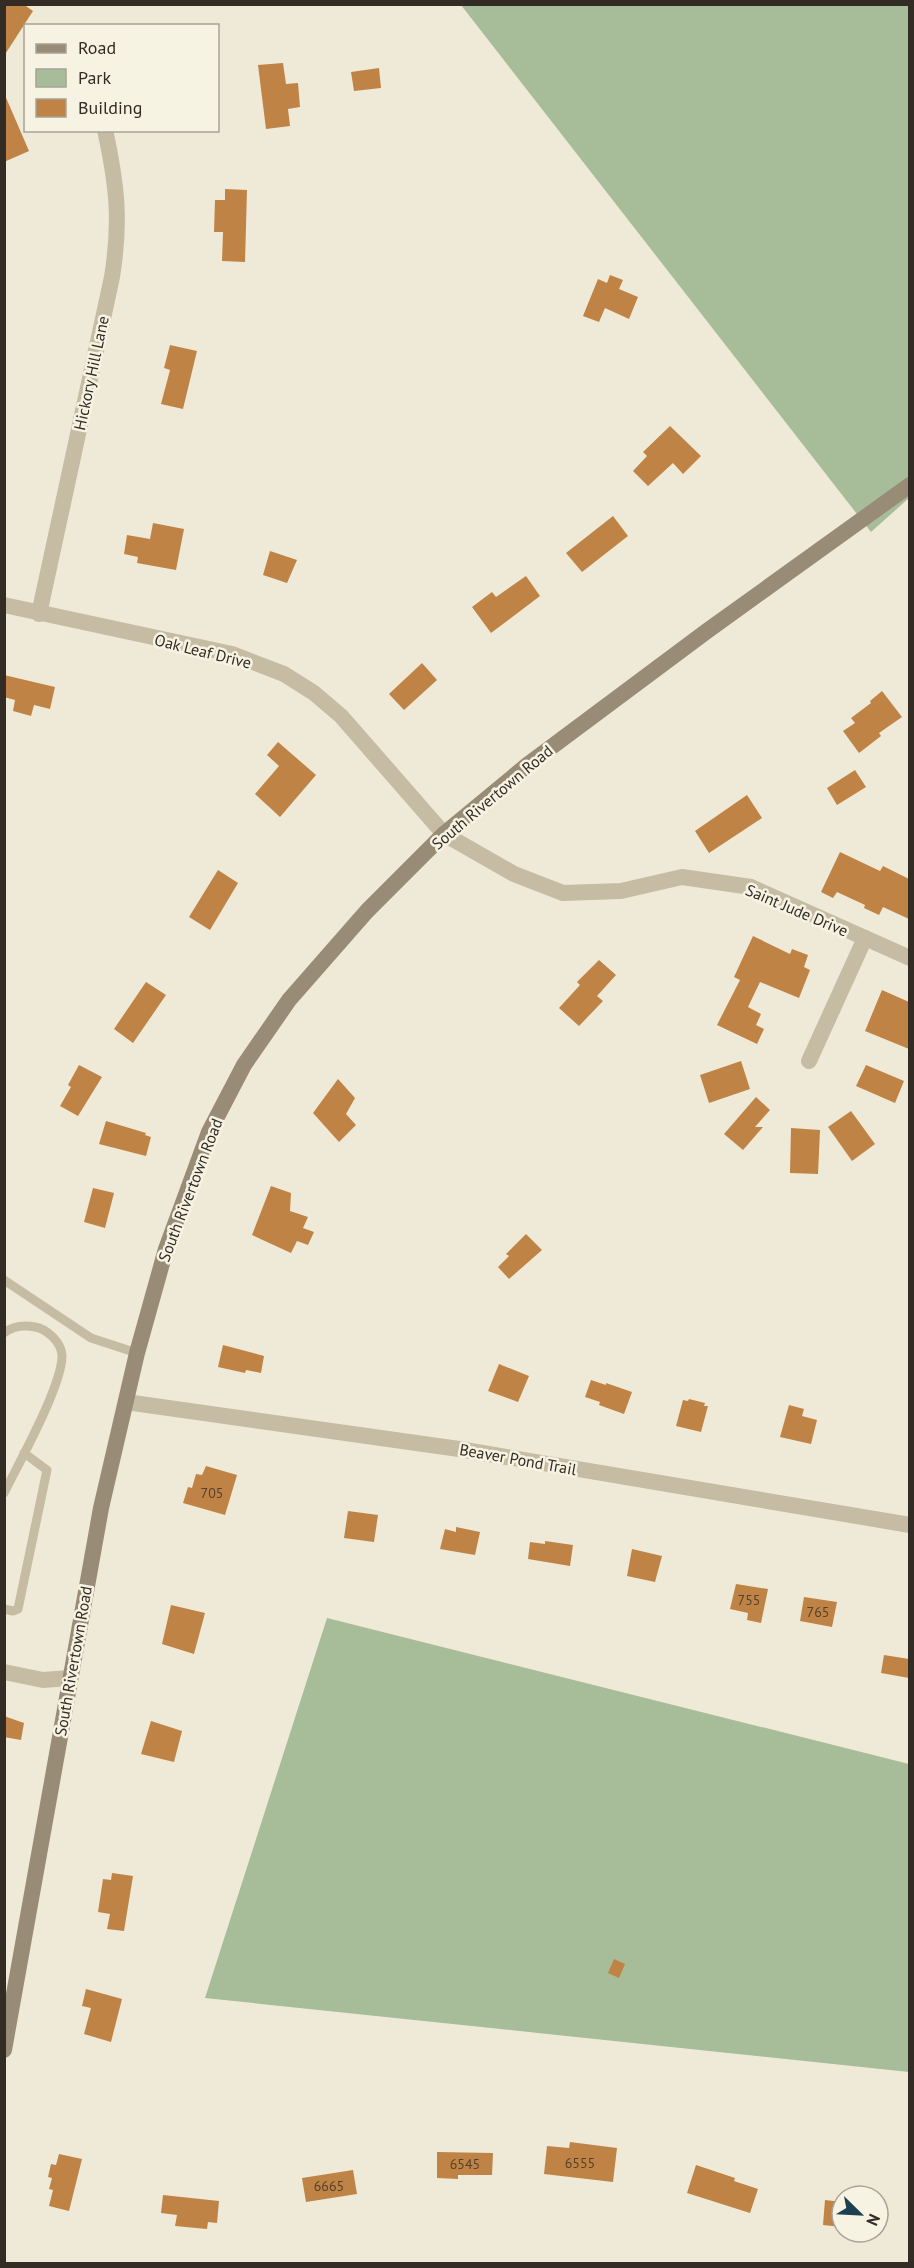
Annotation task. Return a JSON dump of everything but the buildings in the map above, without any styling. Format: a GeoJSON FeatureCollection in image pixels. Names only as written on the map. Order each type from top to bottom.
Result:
{"type":"FeatureCollection","features":[{"type":"Feature","properties":{"kind":"main road","name":"South Rivertown Road"},"geometry":{"type":"LineString","coordinates":[[4,2050],[101,1508],[137,1353],[166,1249],[209,1132],[244,1065],[285,1005],[367,911],[444,834],[526,766],[909,485]]}},
{"type":"Feature","properties":{"kind":"street","name":"Hickory Hill Lane"},"geometry":{"type":"LineString","coordinates":[[39,614],[110,288],[118,240],[117,199],[105,132]]}},
{"type":"Feature","properties":{"kind":"street","name":"Oak Leaf Drive"},"geometry":{"type":"LineString","coordinates":[[4,605],[232,654],[284,674],[314,693],[341,716],[444,834]]}},
{"type":"Feature","properties":{"kind":"street","name":"Saint Jude Drive"},"geometry":{"type":"LineString","coordinates":[[444,834],[514,873],[563,893],[621,891],[682,877],[751,887],[909,958]]}},
{"type":"Feature","properties":{"kind":"street"},"geometry":{"type":"LineString","coordinates":[[809,1061],[865,938]]}},
{"type":"Feature","properties":{"kind":"street","name":"Beaver Pond Trail"},"geometry":{"type":"LineString","coordinates":[[126,1402],[459,1449],[909,1525]]}},
{"type":"Feature","properties":{"kind":"street"},"geometry":{"type":"LineString","coordinates":[[4,1672],[43,1680],[70,1678]]}},
{"type":"Feature","properties":{"kind":"lane"},"geometry":{"type":"LineString","coordinates":[[4,1280],[91,1338],[137,1353]]}},
{"type":"Feature","properties":{"kind":"lane"},"geometry":{"type":"LineString","coordinates":[[4,1334],[10,1328],[27,1326],[41,1328],[54,1338],[62,1353],[58,1377],[4,1492]]}},
{"type":"Feature","properties":{"kind":"lane"},"geometry":{"type":"LineString","coordinates":[[4,1609],[13,1611],[18,1609],[47,1470],[24,1453]]}},
{"type":"Feature","properties":{"kind":"green space"},"geometry":{"type":"Polygon","coordinates":[[[461,5],[909,5],[909,498],[871,532],[461,5]]]}},
{"type":"Feature","properties":{"kind":"green space"},"geometry":{"type":"Polygon","coordinates":[[[327,1618],[909,1764],[909,2072],[205,1998],[327,1618]]]}}]}
